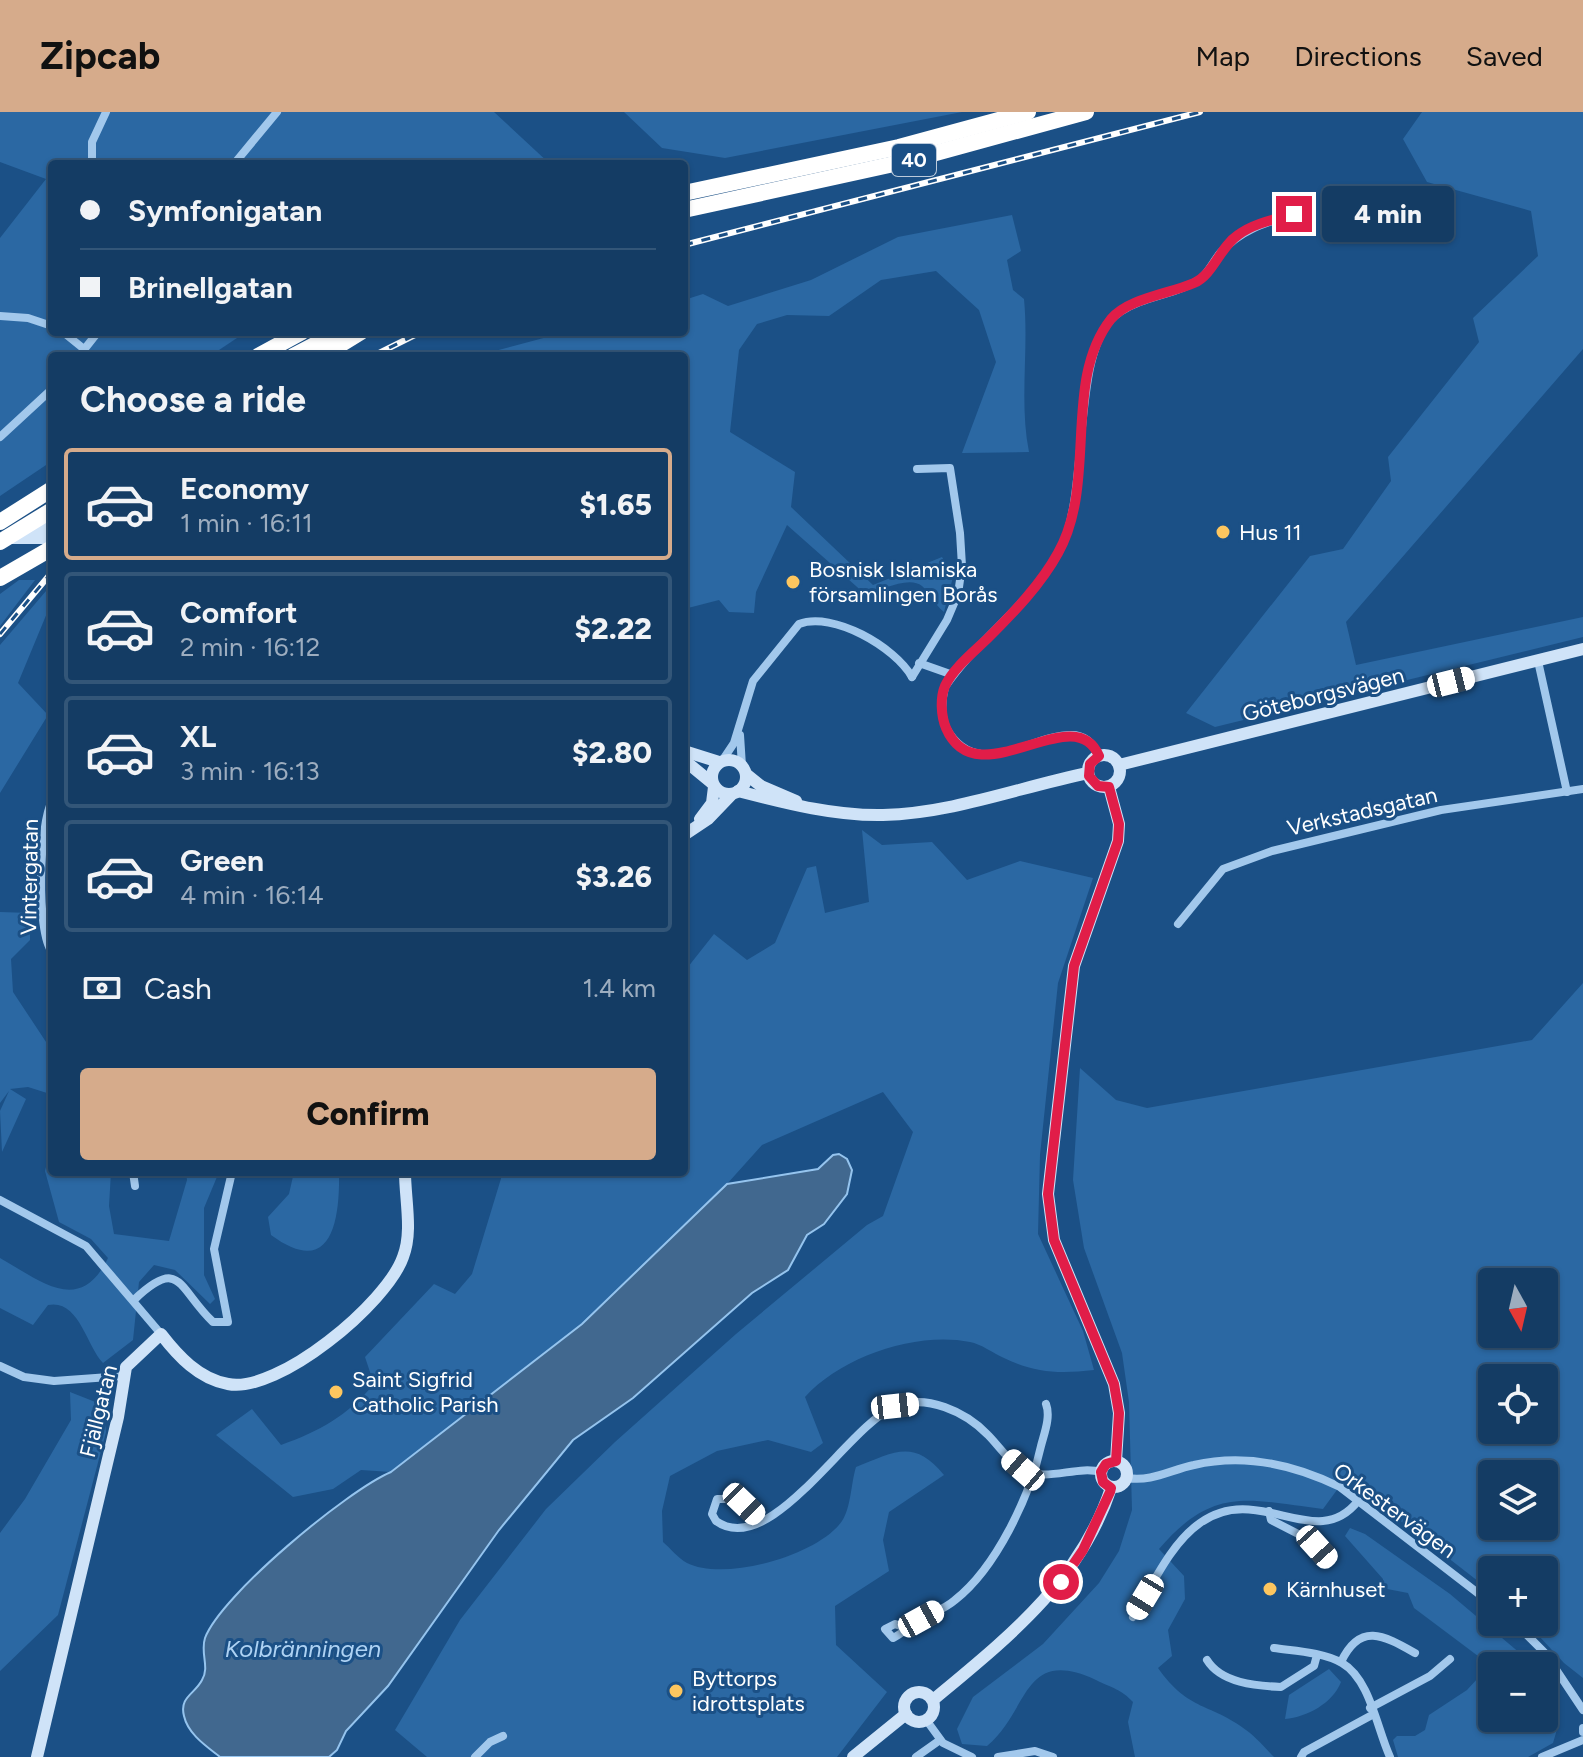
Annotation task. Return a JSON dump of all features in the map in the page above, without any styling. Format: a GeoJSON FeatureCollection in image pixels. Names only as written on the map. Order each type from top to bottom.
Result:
{"type":"FeatureCollection","features":[{"type":"Feature","properties":{"kind":"highway","name":"40"},"geometry":{"type":"LineString","coordinates":[[688,192],[899,147],[1028,112]]}},
{"type":"Feature","properties":{"kind":"highway","name":"40"},"geometry":{"type":"LineString","coordinates":[[688,209],[903,162],[1086,112]]}},
{"type":"Feature","properties":{"kind":"highway"},"geometry":{"type":"LineString","coordinates":[[265,352],[295,336]]}},
{"type":"Feature","properties":{"kind":"highway"},"geometry":{"type":"LineString","coordinates":[[301,352],[331,336]]}},
{"type":"Feature","properties":{"kind":"highway"},"geometry":{"type":"LineString","coordinates":[[328,352],[354,336]]}},
{"type":"Feature","properties":{"kind":"highway"},"geometry":{"type":"LineString","coordinates":[[0,522],[48,492]]}},
{"type":"Feature","properties":{"kind":"highway"},"geometry":{"type":"LineString","coordinates":[[0,540],[48,512]]}},
{"type":"Feature","properties":{"kind":"highway"},"geometry":{"type":"LineString","coordinates":[[0,578],[48,541]]}},
{"type":"Feature","properties":{"kind":"street"},"geometry":{"type":"LineString","coordinates":[[92,160],[92,142],[106,112]]}},
{"type":"Feature","properties":{"kind":"street"},"geometry":{"type":"LineString","coordinates":[[237,160],[277,112]]}},
{"type":"Feature","properties":{"kind":"street"},"geometry":{"type":"LineString","coordinates":[[1099,756],[1090,742],[1070,735],[997,754],[965,749],[947,729],[942,710],[945,687],[1041,579],[1062,545],[1076,508],[1085,389],[1100,338],[1111,320],[1132,306],[1205,276],[1236,236],[1294,214]]}},
{"type":"Feature","properties":{"kind":"street"},"geometry":{"type":"LineString","coordinates":[[0,316],[28,318],[48,325]]}},
{"type":"Feature","properties":{"kind":"street"},"geometry":{"type":"LineString","coordinates":[[67,336],[81,352]]}},
{"type":"Feature","properties":{"kind":"street"},"geometry":{"type":"LineString","coordinates":[[83,352],[95,336]]}},
{"type":"Feature","properties":{"kind":"street"},"geometry":{"type":"LineString","coordinates":[[0,437],[48,393]]}},
{"type":"Feature","properties":{"kind":"street"},"geometry":{"type":"LineString","coordinates":[[688,832],[712,803],[712,772],[721,762],[741,725],[753,681],[799,624],[809,621],[842,628],[904,663],[912,677],[955,603],[962,566],[950,468],[917,469]]}},
{"type":"Feature","properties":{"kind":"street"},"geometry":{"type":"LineString","coordinates":[[0,528],[48,528]]}},
{"type":"Feature","properties":{"kind":"street"},"geometry":{"type":"LineString","coordinates":[[0,540],[48,541]]}},
{"type":"Feature","properties":{"kind":"street","name":"Göteborgsvägen"},"geometry":{"type":"LineString","coordinates":[[1119,765],[1583,649]]}},
{"type":"Feature","properties":{"kind":"street"},"geometry":{"type":"LineString","coordinates":[[1538,661],[1567,792]]}},
{"type":"Feature","properties":{"kind":"street"},"geometry":{"type":"LineString","coordinates":[[919,663],[953,675]]}},
{"type":"Feature","properties":{"kind":"street"},"geometry":{"type":"LineString","coordinates":[[688,832],[708,819],[745,782],[741,725]]}},
{"type":"Feature","properties":{"kind":"street"},"geometry":{"type":"LineString","coordinates":[[688,752],[721,762],[733,760],[761,786],[810,807]]}},
{"type":"Feature","properties":{"kind":"street"},"geometry":{"type":"LineString","coordinates":[[1099,756],[1113,757],[1119,765],[1118,779],[1109,787],[1095,785],[1088,773],[1091,761],[1099,756]]}},
{"type":"Feature","properties":{"kind":"street"},"geometry":{"type":"LineString","coordinates":[[688,763],[724,794],[735,793],[859,814],[909,813],[975,802],[1088,773]]}},
{"type":"Feature","properties":{"kind":"street"},"geometry":{"type":"LineString","coordinates":[[1109,787],[1119,824],[1118,841],[1074,966],[1048,1194],[1054,1240],[1114,1384],[1119,1413],[1116,1461]]}},
{"type":"Feature","properties":{"kind":"street","name":"Verkstadsgatan"},"geometry":{"type":"LineString","coordinates":[[1178,924],[1223,869],[1272,851],[1441,810],[1583,789]]}},
{"type":"Feature","properties":{"kind":"street","name":"Vintergatan"},"geometry":{"type":"LineString","coordinates":[[48,813],[45,822],[43,930],[48,942]]}},
{"type":"Feature","properties":{"kind":"street"},"geometry":{"type":"LineString","coordinates":[[134,1176],[135,1186]]}},
{"type":"Feature","properties":{"kind":"street"},"geometry":{"type":"LineString","coordinates":[[134,1300],[156,1280],[167,1277],[179,1283],[213,1322],[228,1322],[214,1249],[231,1176]]}},
{"type":"Feature","properties":{"kind":"street"},"geometry":{"type":"LineString","coordinates":[[0,1200],[86,1246],[161,1334],[200,1373],[228,1385],[256,1384],[287,1369],[357,1314],[402,1261],[407,1234],[405,1176]]}},
{"type":"Feature","properties":{"kind":"street","name":"Fjällgatan"},"geometry":{"type":"LineString","coordinates":[[37,1757],[118,1417],[123,1376],[133,1357],[161,1334]]}},
{"type":"Feature","properties":{"kind":"street"},"geometry":{"type":"LineString","coordinates":[[0,1366],[24,1377],[54,1381],[123,1376]]}},
{"type":"Feature","properties":{"kind":"street"},"geometry":{"type":"LineString","coordinates":[[906,1628],[955,1601],[972,1582],[1011,1524],[1034,1473],[1046,1427],[1046,1404]]}},
{"type":"Feature","properties":{"kind":"street"},"geometry":{"type":"LineString","coordinates":[[762,1521],[735,1499],[717,1499],[713,1505],[716,1521],[725,1528],[745,1530],[762,1521],[806,1489],[857,1435],[895,1406],[944,1406],[970,1419],[1023,1470],[1034,1473],[1101,1472]]}},
{"type":"Feature","properties":{"kind":"street"},"geometry":{"type":"LineString","coordinates":[[1116,1461],[1124,1466],[1127,1478],[1121,1486],[1111,1488],[1103,1482],[1101,1472],[1106,1464],[1116,1461]]}},
{"type":"Feature","properties":{"kind":"street","name":"Orkestervägen"},"geometry":{"type":"LineString","coordinates":[[1127,1478],[1150,1478],[1197,1464],[1223,1461],[1273,1462],[1312,1474],[1358,1501],[1478,1593]]}},
{"type":"Feature","properties":{"kind":"street"},"geometry":{"type":"LineString","coordinates":[[933,1700],[1003,1644],[1061,1582],[1092,1533],[1111,1488]]}},
{"type":"Feature","properties":{"kind":"street"},"geometry":{"type":"LineString","coordinates":[[1133,1617],[1177,1547],[1199,1523],[1234,1509],[1269,1511],[1320,1524],[1343,1516],[1358,1501]]}},
{"type":"Feature","properties":{"kind":"street"},"geometry":{"type":"LineString","coordinates":[[1269,1511],[1271,1520],[1306,1538],[1328,1559]]}},
{"type":"Feature","properties":{"kind":"street"},"geometry":{"type":"LineString","coordinates":[[1341,1662],[1348,1648],[1365,1636],[1376,1635],[1415,1653]]}},
{"type":"Feature","properties":{"kind":"street"},"geometry":{"type":"LineString","coordinates":[[1528,1636],[1545,1653],[1583,1710]]}},
{"type":"Feature","properties":{"kind":"street"},"geometry":{"type":"LineString","coordinates":[[1274,1648],[1341,1662],[1358,1680],[1390,1757]]}},
{"type":"Feature","properties":{"kind":"street"},"geometry":{"type":"LineString","coordinates":[[1207,1660],[1220,1675],[1241,1682],[1281,1687],[1314,1666],[1317,1655]]}},
{"type":"Feature","properties":{"kind":"street"},"geometry":{"type":"LineString","coordinates":[[1301,1757],[1304,1752],[1430,1676],[1450,1659]]}},
{"type":"Feature","properties":{"kind":"street"},"geometry":{"type":"LineString","coordinates":[[924,1693],[933,1700],[934,1712],[927,1721],[916,1722],[906,1714],[905,1703],[911,1695],[924,1693]]}},
{"type":"Feature","properties":{"kind":"street"},"geometry":{"type":"LineString","coordinates":[[853,1757],[906,1714]]}},
{"type":"Feature","properties":{"kind":"street"},"geometry":{"type":"LineString","coordinates":[[927,1721],[940,1740],[972,1757]]}},
{"type":"Feature","properties":{"kind":"street"},"geometry":{"type":"LineString","coordinates":[[479,1755],[490,1742],[503,1736]]}},
{"type":"Feature","properties":{"kind":"street"},"geometry":{"type":"LineString","coordinates":[[916,1757],[940,1740]]}},
{"type":"Feature","properties":{"kind":"street"},"geometry":{"type":"LineString","coordinates":[[1542,1757],[1583,1740]]}},
{"type":"Feature","properties":{"kind":"street"},"geometry":{"type":"LineString","coordinates":[[998,1757],[1035,1751],[1053,1757]]}},
{"type":"Feature","properties":{"kind":"shaded area"},"geometry":{"type":"Polygon","coordinates":[[[0,112],[494,112],[546,160],[48,160],[48,336],[240,336],[216,352],[48,352],[48,464],[0,496],[0,238],[46,179],[0,162],[0,112]]]}},
{"type":"Feature","properties":{"kind":"shaded area"},"geometry":{"type":"Polygon","coordinates":[[[624,112],[962,112],[725,158],[662,148],[624,112]]]}},
{"type":"Feature","properties":{"kind":"shaded area"},"geometry":{"type":"Polygon","coordinates":[[[1422,112],[1583,112],[1583,349],[1346,622],[1356,665],[1583,617],[1583,637],[1215,727],[1186,713],[1310,556],[1343,549],[1391,481],[1388,457],[1479,342],[1473,318],[1538,256],[1531,211],[1427,182],[1403,139],[1422,112]]]}},
{"type":"Feature","properties":{"kind":"shaded area"},"geometry":{"type":"Polygon","coordinates":[[[1012,215],[1021,251],[1007,260],[1013,290],[1024,299],[1025,414],[1029,452],[962,453],[996,362],[979,310],[936,271],[881,280],[829,316],[787,315],[757,324],[739,350],[730,432],[795,472],[791,507],[873,585],[942,557],[953,577],[944,612],[916,583],[902,583],[865,594],[787,525],[756,592],[754,613],[729,612],[719,600],[688,608],[688,352],[491,352],[551,336],[688,336],[688,299],[703,294],[728,306],[811,280],[898,237],[1012,215]]]}},
{"type":"Feature","properties":{"kind":"shaded area"},"geometry":{"type":"Polygon","coordinates":[[[19,580],[35,580],[0,626],[0,594],[19,580]]]}},
{"type":"Feature","properties":{"kind":"shaded area"},"geometry":{"type":"Polygon","coordinates":[[[48,589],[48,611],[18,683],[48,715],[0,793],[0,645],[48,589]]]}},
{"type":"Feature","properties":{"kind":"shaded area"},"geometry":{"type":"Polygon","coordinates":[[[862,830],[882,845],[932,842],[967,880],[1020,861],[1093,878],[1058,983],[1040,1155],[1038,1234],[1083,1331],[1094,1370],[1058,1372],[1037,1369],[1015,1363],[970,1342],[926,1340],[904,1344],[881,1350],[838,1370],[805,1397],[823,1443],[811,1452],[768,1440],[717,1451],[670,1476],[662,1511],[663,1542],[687,1563],[724,1569],[770,1562],[813,1545],[830,1533],[845,1516],[856,1467],[893,1453],[913,1452],[933,1463],[944,1475],[889,1512],[883,1540],[889,1571],[835,1606],[836,1645],[887,1692],[837,1757],[427,1757],[395,1730],[460,1620],[546,1509],[615,1442],[736,1334],[867,1225],[883,1216],[913,1132],[883,1092],[762,1145],[727,1184],[582,1324],[391,1472],[361,1470],[333,1489],[293,1497],[216,1435],[252,1409],[281,1445],[320,1428],[354,1405],[374,1384],[365,1357],[434,1284],[455,1294],[472,1274],[502,1176],[688,1176],[688,967],[714,934],[747,960],[775,943],[807,868],[816,866],[825,913],[869,902],[862,830]]]}},
{"type":"Feature","properties":{"kind":"shaded area"},"geometry":{"type":"Polygon","coordinates":[[[0,912],[30,913],[30,940],[11,959],[13,992],[48,1045],[48,1096],[28,1087],[10,1089],[26,1099],[2,1152],[0,1111],[9,1091],[0,1103],[0,912]]]}},
{"type":"Feature","properties":{"kind":"shaded area"},"geometry":{"type":"Polygon","coordinates":[[[1583,983],[1583,1678],[1539,1636],[1558,1636],[1558,1556],[1478,1556],[1478,1581],[1393,1515],[1342,1483],[1323,1509],[1253,1501],[1215,1506],[1197,1514],[1159,1549],[1184,1576],[1185,1599],[1168,1630],[1172,1656],[1158,1668],[1190,1700],[1233,1721],[1274,1757],[1135,1757],[1128,1722],[1133,1702],[1116,1689],[1096,1680],[1072,1672],[1054,1671],[1040,1676],[1030,1687],[1001,1731],[987,1746],[962,1744],[957,1729],[973,1697],[1043,1644],[1099,1583],[1119,1551],[1132,1510],[1129,1402],[1122,1353],[1084,1248],[1073,1180],[1080,1068],[1116,1100],[1147,1108],[1532,1040],[1583,983]]]}},
{"type":"Feature","properties":{"kind":"shaded area"},"geometry":{"type":"Polygon","coordinates":[[[48,1159],[48,1176],[111,1176],[109,1206],[114,1234],[169,1241],[186,1176],[217,1176],[204,1208],[204,1275],[215,1299],[210,1304],[175,1270],[154,1265],[139,1282],[133,1340],[103,1363],[75,1316],[67,1309],[48,1305],[33,1325],[0,1308],[0,1258],[45,1283],[72,1290],[85,1286],[97,1276],[108,1258],[91,1239],[59,1222],[45,1171],[48,1159]]]}},
{"type":"Feature","properties":{"kind":"shaded area"},"geometry":{"type":"Polygon","coordinates":[[[293,1176],[339,1176],[334,1226],[319,1248],[307,1251],[291,1247],[271,1235],[268,1217],[289,1194],[293,1176]]]}},
{"type":"Feature","properties":{"kind":"shaded area"},"geometry":{"type":"Polygon","coordinates":[[[70,1392],[103,1405],[106,1432],[58,1615],[0,1671],[0,1533],[25,1499],[71,1420],[70,1392]]]}},
{"type":"Feature","properties":{"kind":"shaded area"},"geometry":{"type":"Polygon","coordinates":[[[1350,1528],[1365,1534],[1478,1618],[1478,1636],[1500,1636],[1519,1652],[1478,1652],[1478,1656],[1414,1608],[1408,1593],[1382,1588],[1383,1579],[1345,1536],[1350,1528]]]}},
{"type":"Feature","properties":{"kind":"shaded area"},"geometry":{"type":"Polygon","coordinates":[[[1329,1669],[1341,1682],[1332,1696],[1310,1712],[1285,1719],[1289,1695],[1329,1669]]]}},
{"type":"Feature","properties":{"kind":"shaded area"},"geometry":{"type":"Polygon","coordinates":[[[1478,1678],[1478,1732],[1556,1732],[1553,1743],[1528,1757],[1398,1757],[1393,1740],[1397,1736],[1415,1736],[1425,1730],[1429,1715],[1467,1690],[1478,1678]]]}},
{"type":"Feature","properties":{"kind":"water","name":"Kolbränningen"},"geometry":{"type":"Polygon","coordinates":[[[839,1154],[847,1159],[852,1170],[847,1194],[824,1224],[807,1235],[788,1270],[752,1293],[633,1398],[573,1440],[499,1530],[388,1686],[346,1731],[337,1750],[329,1757],[220,1757],[193,1734],[183,1710],[186,1700],[204,1675],[205,1638],[216,1619],[260,1571],[317,1521],[391,1472],[582,1324],[727,1184],[818,1169],[833,1155],[839,1154]]]}},
{"type":"Feature","properties":{"kind":"railway"},"geometry":{"type":"LineString","coordinates":[[688,244],[1200,112]]}},
{"type":"Feature","properties":{"kind":"railway"},"geometry":{"type":"LineString","coordinates":[[381,352],[413,336]]}},
{"type":"Feature","properties":{"kind":"railway"},"geometry":{"type":"LineString","coordinates":[[0,634],[48,577]]}},
{"type":"Feature","properties":{"kind":"place","name":"Hus 11"},"geometry":{"type":"Point","coordinates":[1223,532]}},
{"type":"Feature","properties":{"kind":"place","name":"Bosnisk Islamiska församlingen Borås"},"geometry":{"type":"Point","coordinates":[793,582]}},
{"type":"Feature","properties":{"kind":"place","name":"Saint Sigfrid Catholic Parish"},"geometry":{"type":"Point","coordinates":[336,1392]}},
{"type":"Feature","properties":{"kind":"place","name":"Kärnhuset"},"geometry":{"type":"Point","coordinates":[1270,1589]}},
{"type":"Feature","properties":{"kind":"place","name":"Byttorps idrottsplats"},"geometry":{"type":"Point","coordinates":[676,1691]}},
{"type":"Feature","properties":{"kind":"route"},"geometry":{"type":"LineString","coordinates":[[1061,1582],[1083,1550],[1110,1492],[1111,1488],[1103,1482],[1101,1472],[1103,1466],[1116,1461],[1119,1430],[1114,1384],[1054,1240],[1048,1194],[1074,966],[1118,841],[1119,824],[1109,787],[1098,786],[1089,776],[1090,764],[1099,756],[1090,742],[1070,735],[1008,752],[981,754],[965,749],[953,739],[944,722],[942,699],[953,675],[1041,579],[1062,545],[1076,508],[1083,450],[1085,389],[1100,338],[1111,320],[1132,306],[1195,283],[1205,276],[1212,263],[1236,236],[1254,226],[1294,214]]}}]}
